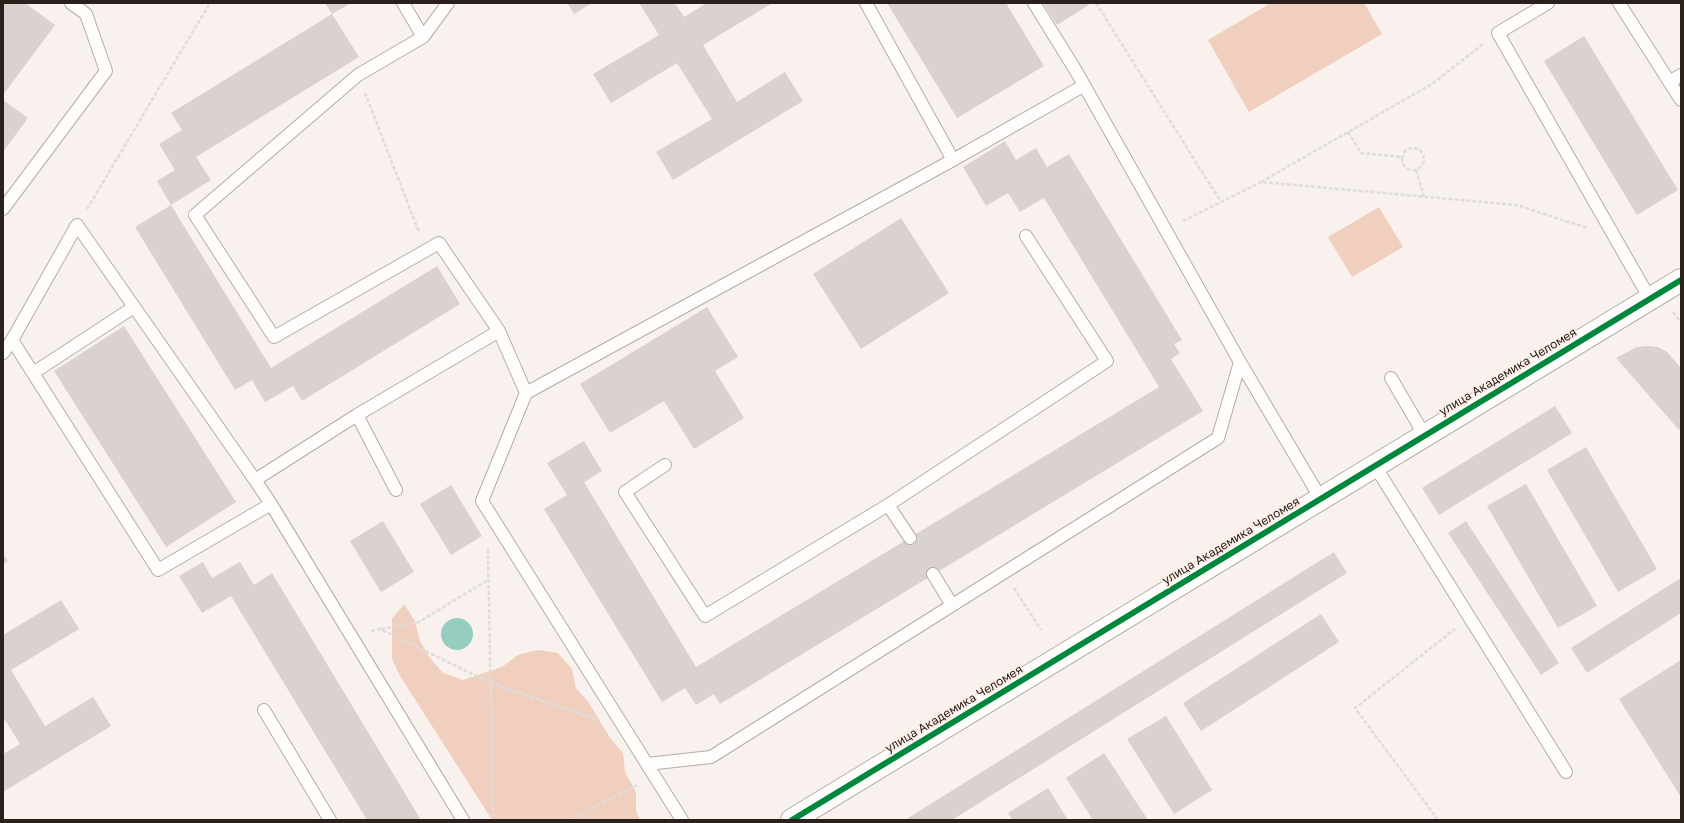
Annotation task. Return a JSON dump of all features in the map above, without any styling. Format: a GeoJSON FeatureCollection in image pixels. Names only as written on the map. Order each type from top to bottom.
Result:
{"type":"FeatureCollection","features":[{"type":"Feature","properties":{"kind":"street","name":"улица Академика Челомея"},"geometry":{"type":"LineString","coordinates":[[792,820],[1681,280]]}},
{"type":"Feature","properties":{"kind":"lane"},"geometry":{"type":"LineString","coordinates":[[3,209],[106,71],[86,14],[71,3]]}},
{"type":"Feature","properties":{"kind":"lane"},"geometry":{"type":"LineString","coordinates":[[403,3],[423,37]]}},
{"type":"Feature","properties":{"kind":"lane"},"geometry":{"type":"LineString","coordinates":[[448,3],[423,37],[358,75],[195,215],[274,337],[439,244],[499,331],[526,393]]}},
{"type":"Feature","properties":{"kind":"lane"},"geometry":{"type":"LineString","coordinates":[[866,3],[954,160]]}},
{"type":"Feature","properties":{"kind":"lane"},"geometry":{"type":"LineString","coordinates":[[1034,3],[1240,362],[1321,499]]}},
{"type":"Feature","properties":{"kind":"lane"},"geometry":{"type":"LineString","coordinates":[[1548,3],[1498,32],[1650,299]]}},
{"type":"Feature","properties":{"kind":"lane"},"geometry":{"type":"LineString","coordinates":[[1619,3],[1681,100]]}},
{"type":"Feature","properties":{"kind":"lane"},"geometry":{"type":"LineString","coordinates":[[1669,82],[1681,75]]}},
{"type":"Feature","properties":{"kind":"lane"},"geometry":{"type":"LineString","coordinates":[[682,820],[482,501],[526,393],[954,160],[1083,86]]}},
{"type":"Feature","properties":{"kind":"lane"},"geometry":{"type":"LineString","coordinates":[[3,353],[12,340],[77,225],[271,504],[463,820]]}},
{"type":"Feature","properties":{"kind":"lane"},"geometry":{"type":"LineString","coordinates":[[665,465],[625,492],[704,616],[888,505],[1107,361],[1026,236]]}},
{"type":"Feature","properties":{"kind":"lane"},"geometry":{"type":"LineString","coordinates":[[33,373],[134,307]]}},
{"type":"Feature","properties":{"kind":"lane"},"geometry":{"type":"LineString","coordinates":[[255,480],[357,415],[499,331]]}},
{"type":"Feature","properties":{"kind":"lane"},"geometry":{"type":"LineString","coordinates":[[12,340],[158,570],[271,504]]}},
{"type":"Feature","properties":{"kind":"lane"},"geometry":{"type":"LineString","coordinates":[[647,764],[711,757],[1218,438],[1240,362]]}},
{"type":"Feature","properties":{"kind":"lane"},"geometry":{"type":"LineString","coordinates":[[1391,378],[1425,436]]}},
{"type":"Feature","properties":{"kind":"lane"},"geometry":{"type":"LineString","coordinates":[[357,415],[396,490]]}},
{"type":"Feature","properties":{"kind":"lane"},"geometry":{"type":"LineString","coordinates":[[1375,466],[1566,772]]}},
{"type":"Feature","properties":{"kind":"lane"},"geometry":{"type":"LineString","coordinates":[[888,505],[910,538]]}},
{"type":"Feature","properties":{"kind":"lane"},"geometry":{"type":"LineString","coordinates":[[933,574],[952,605]]}},
{"type":"Feature","properties":{"kind":"lane"},"geometry":{"type":"LineString","coordinates":[[264,710],[330,820]]}},
{"type":"Feature","properties":{"kind":"path"},"geometry":{"type":"LineString","coordinates":[[77,225],[210,3]]}},
{"type":"Feature","properties":{"kind":"path"},"geometry":{"type":"LineString","coordinates":[[1096,3],[1221,202]]}},
{"type":"Feature","properties":{"kind":"path"},"geometry":{"type":"LineString","coordinates":[[1165,230],[1261,182],[1432,84],[1498,32]]}},
{"type":"Feature","properties":{"kind":"path"},"geometry":{"type":"LineString","coordinates":[[358,75],[426,251]]}},
{"type":"Feature","properties":{"kind":"path"},"geometry":{"type":"LineString","coordinates":[[1348,132],[1361,153],[1402,157]]}},
{"type":"Feature","properties":{"kind":"path"},"geometry":{"type":"LineString","coordinates":[[1410,148],[1417,148],[1421,150],[1423,154],[1423,164],[1416,170],[1406,167],[1402,162],[1402,157],[1410,148]]}},
{"type":"Feature","properties":{"kind":"path"},"geometry":{"type":"LineString","coordinates":[[1416,170],[1424,197]]}},
{"type":"Feature","properties":{"kind":"path"},"geometry":{"type":"LineString","coordinates":[[1261,182],[1517,205],[1614,237]]}},
{"type":"Feature","properties":{"kind":"path"},"geometry":{"type":"LineString","coordinates":[[1670,307],[1681,323]]}},
{"type":"Feature","properties":{"kind":"path"},"geometry":{"type":"LineString","coordinates":[[488,548],[493,820]]}},
{"type":"Feature","properties":{"kind":"path"},"geometry":{"type":"LineString","coordinates":[[350,634],[419,622],[489,579]]}},
{"type":"Feature","properties":{"kind":"path"},"geometry":{"type":"LineString","coordinates":[[1015,589],[1041,630]]}},
{"type":"Feature","properties":{"kind":"path"},"geometry":{"type":"LineString","coordinates":[[1438,820],[1355,708],[1470,618]]}},
{"type":"Feature","properties":{"kind":"path"},"geometry":{"type":"LineString","coordinates":[[380,629],[491,683],[626,730]]}},
{"type":"Feature","properties":{"kind":"path"},"geometry":{"type":"LineString","coordinates":[[570,820],[654,776]]}},
{"type":"Feature","properties":{"kind":"shaded area"},"geometry":{"type":"Polygon","coordinates":[[[1271,3],[1364,3],[1382,34],[1249,112],[1208,40],[1271,3]]]}},
{"type":"Feature","properties":{"kind":"shaded area"},"geometry":{"type":"Polygon","coordinates":[[[1379,207],[1403,247],[1352,277],[1328,237],[1379,207]]]}},
{"type":"Feature","properties":{"kind":"shaded area"},"geometry":{"type":"Polygon","coordinates":[[[404,604],[415,621],[420,641],[430,658],[443,673],[463,680],[502,667],[518,655],[538,650],[558,653],[572,669],[576,688],[589,703],[610,738],[623,753],[625,772],[636,792],[636,811],[640,820],[492,820],[400,676],[392,659],[392,619],[404,604]]]}},
{"type":"Feature","properties":{"kind":"water"},"geometry":{"type":"Polygon","coordinates":[[[454,618],[460,618],[469,622],[473,634],[469,646],[460,650],[454,650],[445,646],[441,637],[441,631],[445,622],[454,618]]]}},
{"type":"Feature","properties":{"kind":"building"},"geometry":{"type":"Polygon","coordinates":[[[3,3],[25,3],[55,25],[3,95],[3,3]]]}},
{"type":"Feature","properties":{"kind":"building"},"geometry":{"type":"Polygon","coordinates":[[[325,3],[351,3],[332,14],[325,3]]]}},
{"type":"Feature","properties":{"kind":"building"},"geometry":{"type":"Polygon","coordinates":[[[567,3],[592,3],[574,14],[567,3]]]}},
{"type":"Feature","properties":{"kind":"building"},"geometry":{"type":"Polygon","coordinates":[[[639,3],[675,3],[684,17],[707,3],[770,3],[771,4],[703,45],[737,102],[785,72],[803,101],[673,180],[656,152],[712,119],[677,63],[611,103],[593,74],[659,35],[639,3]]]}},
{"type":"Feature","properties":{"kind":"building"},"geometry":{"type":"Polygon","coordinates":[[[887,3],[1006,3],[1044,66],[957,118],[887,3]]]}},
{"type":"Feature","properties":{"kind":"building"},"geometry":{"type":"Polygon","coordinates":[[[1043,3],[1087,3],[1089,5],[1057,25],[1043,3]]]}},
{"type":"Feature","properties":{"kind":"building"},"geometry":{"type":"Polygon","coordinates":[[[332,14],[359,57],[196,157],[211,180],[171,205],[157,181],[175,170],[159,144],[182,130],[171,113],[332,14]]]}},
{"type":"Feature","properties":{"kind":"building"},"geometry":{"type":"Polygon","coordinates":[[[1584,36],[1678,190],[1637,215],[1544,61],[1584,36]]]}},
{"type":"Feature","properties":{"kind":"building"},"geometry":{"type":"Polygon","coordinates":[[[3,100],[28,118],[3,152],[3,100]]]}},
{"type":"Feature","properties":{"kind":"building"},"geometry":{"type":"Polygon","coordinates":[[[1005,141],[1016,160],[1036,148],[1047,167],[1069,154],[1182,340],[1174,344],[1180,353],[1171,359],[1203,411],[720,704],[714,694],[696,705],[685,688],[662,702],[544,509],[567,495],[547,463],[584,441],[602,471],[584,482],[696,667],[1159,387],[1044,198],[1020,212],[1008,193],[986,206],[963,167],[1005,141]]]}},
{"type":"Feature","properties":{"kind":"building"},"geometry":{"type":"Polygon","coordinates":[[[171,205],[271,368],[437,266],[460,304],[302,401],[293,386],[265,402],[252,380],[235,390],[135,227],[171,205]]]}},
{"type":"Feature","properties":{"kind":"building"},"geometry":{"type":"Polygon","coordinates":[[[901,218],[949,293],[861,349],[813,274],[901,218]]]}},
{"type":"Feature","properties":{"kind":"building"},"geometry":{"type":"Polygon","coordinates":[[[707,307],[738,357],[715,371],[744,418],[694,449],[664,401],[610,433],[580,384],[707,307]]]}},
{"type":"Feature","properties":{"kind":"building"},"geometry":{"type":"Polygon","coordinates":[[[124,326],[236,502],[166,547],[54,371],[124,326]]]}},
{"type":"Feature","properties":{"kind":"building"},"geometry":{"type":"Polygon","coordinates":[[[1637,347],[1658,347],[1667,352],[1681,368],[1681,428],[1679,430],[1616,358],[1637,347]]]}},
{"type":"Feature","properties":{"kind":"building"},"geometry":{"type":"Polygon","coordinates":[[[1555,406],[1572,433],[1439,515],[1422,488],[1555,406]]]}},
{"type":"Feature","properties":{"kind":"building"},"geometry":{"type":"Polygon","coordinates":[[[1586,447],[1657,569],[1618,592],[1547,470],[1586,447]]]}},
{"type":"Feature","properties":{"kind":"building"},"geometry":{"type":"Polygon","coordinates":[[[1526,484],[1597,606],[1558,628],[1487,506],[1526,484]]]}},
{"type":"Feature","properties":{"kind":"building"},"geometry":{"type":"Polygon","coordinates":[[[451,485],[482,536],[451,555],[420,504],[451,485]]]}},
{"type":"Feature","properties":{"kind":"building"},"geometry":{"type":"Polygon","coordinates":[[[383,521],[414,572],[381,592],[350,541],[383,521]]]}},
{"type":"Feature","properties":{"kind":"building"},"geometry":{"type":"Polygon","coordinates":[[[1466,521],[1559,663],[1541,675],[1448,533],[1466,521]]]}},
{"type":"Feature","properties":{"kind":"building"},"geometry":{"type":"Polygon","coordinates":[[[1334,552],[1347,573],[952,820],[905,820],[1334,552]]]}},
{"type":"Feature","properties":{"kind":"building"},"geometry":{"type":"Polygon","coordinates":[[[3,554],[8,561],[3,564],[3,554]]]}},
{"type":"Feature","properties":{"kind":"building"},"geometry":{"type":"Polygon","coordinates":[[[203,562],[212,578],[240,562],[254,585],[272,573],[421,820],[367,820],[231,596],[202,613],[179,576],[203,562]]]}},
{"type":"Feature","properties":{"kind":"building"},"geometry":{"type":"Polygon","coordinates":[[[1679,579],[1681,581],[1681,613],[1587,673],[1571,648],[1679,579]]]}},
{"type":"Feature","properties":{"kind":"building"},"geometry":{"type":"Polygon","coordinates":[[[61,600],[79,629],[11,670],[45,726],[93,697],[111,726],[3,792],[3,754],[20,744],[3,717],[3,635],[61,600]]]}},
{"type":"Feature","properties":{"kind":"building"},"geometry":{"type":"Polygon","coordinates":[[[1321,614],[1339,642],[1201,731],[1183,703],[1321,614]]]}},
{"type":"Feature","properties":{"kind":"building"},"geometry":{"type":"Polygon","coordinates":[[[1681,660],[1681,797],[1619,699],[1681,660]]]}},
{"type":"Feature","properties":{"kind":"building"},"geometry":{"type":"Polygon","coordinates":[[[1166,716],[1212,790],[1174,814],[1127,739],[1166,716]]]}},
{"type":"Feature","properties":{"kind":"building"},"geometry":{"type":"Polygon","coordinates":[[[1104,753],[1148,820],[1093,820],[1066,778],[1104,753]]]}},
{"type":"Feature","properties":{"kind":"building"},"geometry":{"type":"Polygon","coordinates":[[[1048,788],[1068,820],[1012,820],[1008,813],[1048,788]]]}},
{"type":"Feature","properties":{"kind":"cycle path"},"geometry":{"type":"LineString","coordinates":[[792,820],[1681,280]]}}]}
